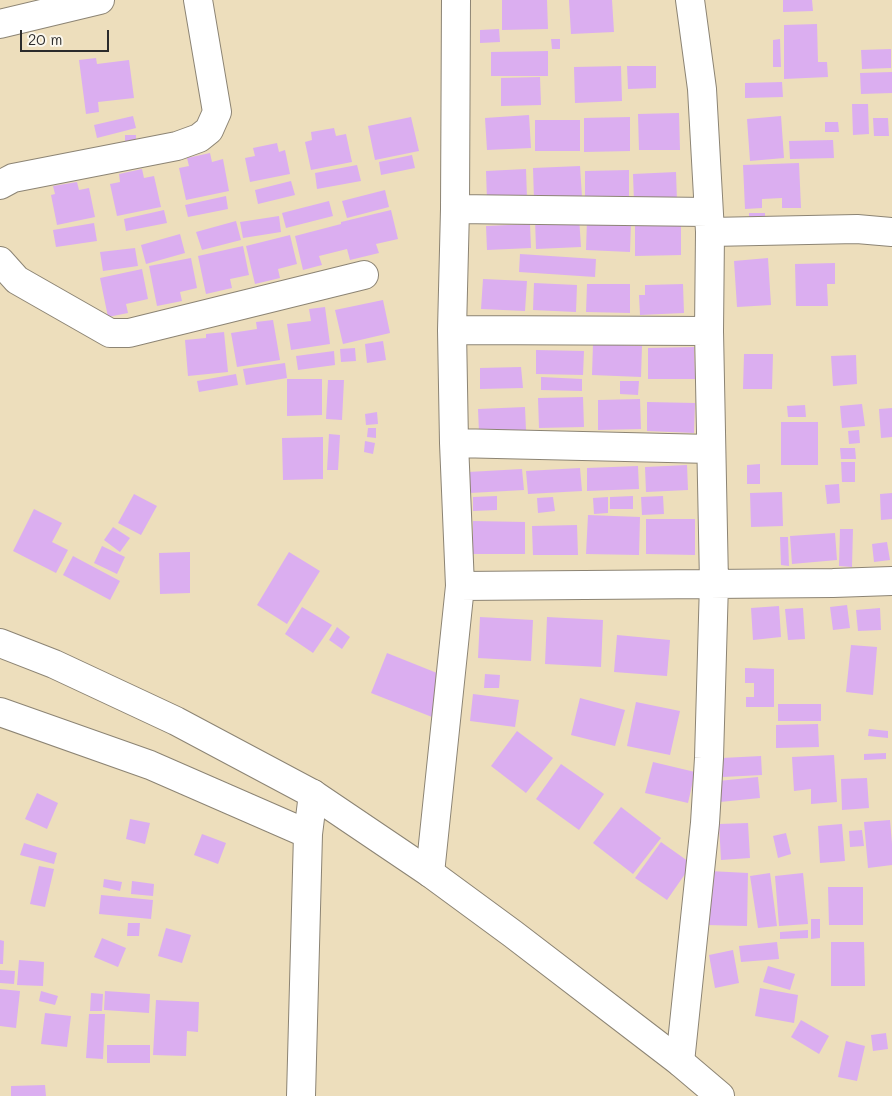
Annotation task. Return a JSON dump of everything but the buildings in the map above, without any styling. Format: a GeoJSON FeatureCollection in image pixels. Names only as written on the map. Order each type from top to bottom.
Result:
{"type":"FeatureCollection","features":[{"type":"Feature","properties":{"kind":"street"},"geometry":{"type":"LineString","coordinates":[[0,24],[100,0]]}},
{"type":"Feature","properties":{"kind":"street"},"geometry":{"type":"LineString","coordinates":[[0,185],[13,178],[178,146],[199,138],[209,130],[217,112],[198,0]]}},
{"type":"Feature","properties":{"kind":"street"},"geometry":{"type":"LineString","coordinates":[[430,873],[460,586],[454,443],[452,330],[455,209],[456,0]]}},
{"type":"Feature","properties":{"kind":"street"},"geometry":{"type":"LineString","coordinates":[[680,1062],[708,777],[714,583],[709,222],[702,89],[690,0]]}},
{"type":"Feature","properties":{"kind":"street"},"geometry":{"type":"LineString","coordinates":[[455,209],[892,232]]}},
{"type":"Feature","properties":{"kind":"street"},"geometry":{"type":"LineString","coordinates":[[0,261],[17,280],[110,333],[129,332],[364,275]]}},
{"type":"Feature","properties":{"kind":"street"},"geometry":{"type":"LineString","coordinates":[[452,330],[710,332]]}},
{"type":"Feature","properties":{"kind":"street"},"geometry":{"type":"LineString","coordinates":[[454,443],[711,449]]}},
{"type":"Feature","properties":{"kind":"street"},"geometry":{"type":"LineString","coordinates":[[460,586],[892,581]]}},
{"type":"Feature","properties":{"kind":"street"},"geometry":{"type":"LineString","coordinates":[[0,643],[54,664],[176,721],[313,794],[430,873],[521,940],[680,1062],[720,1096]]}},
{"type":"Feature","properties":{"kind":"street"},"geometry":{"type":"LineString","coordinates":[[0,712],[150,765],[308,834]]}},
{"type":"Feature","properties":{"kind":"street"},"geometry":{"type":"LineString","coordinates":[[301,1096],[308,834],[313,794]]}}]}
